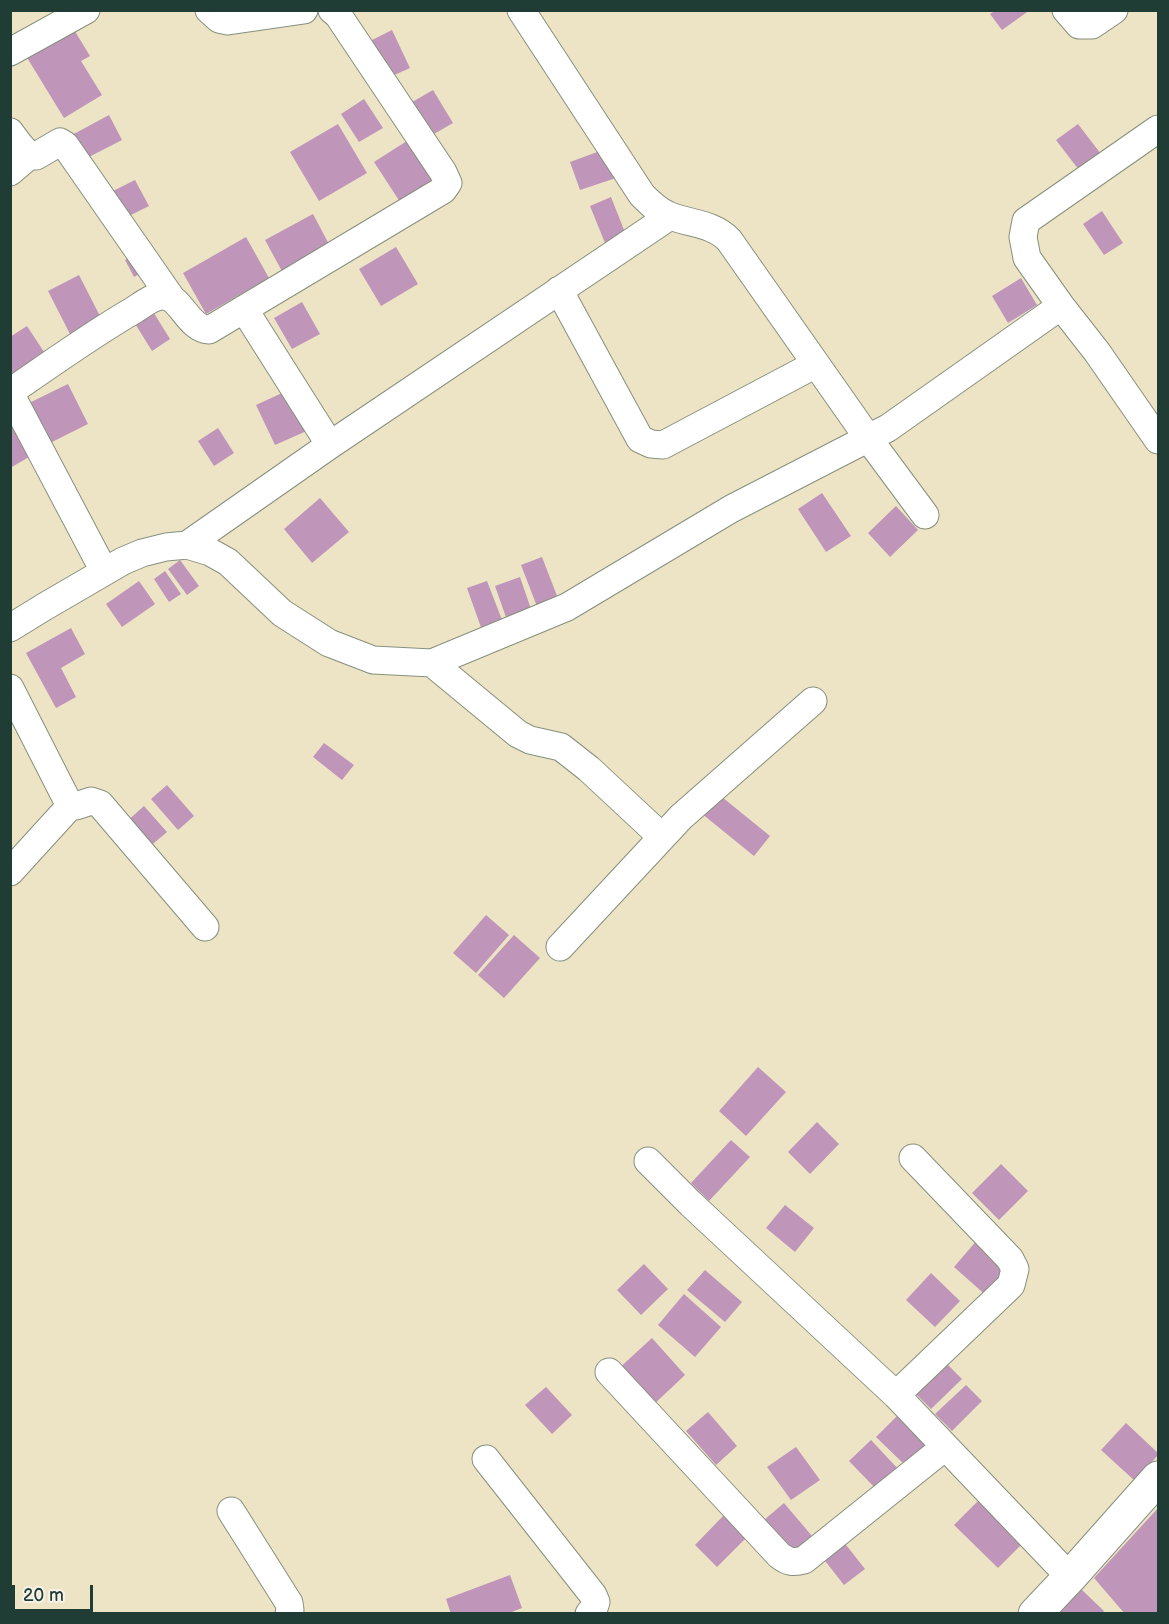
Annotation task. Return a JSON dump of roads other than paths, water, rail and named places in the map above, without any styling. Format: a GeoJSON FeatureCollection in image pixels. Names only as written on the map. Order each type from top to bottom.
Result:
{"type":"FeatureCollection","features":[{"type":"Feature","properties":{"kind":"street"},"geometry":{"type":"LineString","coordinates":[[10,52],[86,10]]}},
{"type":"Feature","properties":{"kind":"street"},"geometry":{"type":"LineString","coordinates":[[209,10],[219,19],[228,21],[304,10]]}},
{"type":"Feature","properties":{"kind":"street"},"geometry":{"type":"LineString","coordinates":[[10,132],[20,164],[60,142],[65,145],[172,299],[196,326],[202,330],[209,330],[443,190],[448,183],[443,172],[338,15],[332,10]]}},
{"type":"Feature","properties":{"kind":"street"},"geometry":{"type":"LineString","coordinates":[[521,10],[642,195],[669,216],[716,229],[724,234],[925,515]]}},
{"type":"Feature","properties":{"kind":"street"},"geometry":{"type":"LineString","coordinates":[[1066,10],[1079,25],[1092,25],[1114,10]]}},
{"type":"Feature","properties":{"kind":"street"},"geometry":{"type":"LineString","coordinates":[[1158,129],[1026,221],[1023,237],[1028,258],[1158,440]]}},
{"type":"Feature","properties":{"kind":"street"},"geometry":{"type":"LineString","coordinates":[[187,545],[330,445],[669,216]]}},
{"type":"Feature","properties":{"kind":"street"},"geometry":{"type":"LineString","coordinates":[[559,290],[640,439],[651,444],[663,445],[816,364]]}},
{"type":"Feature","properties":{"kind":"street"},"geometry":{"type":"LineString","coordinates":[[104,571],[10,392],[108,325],[154,298],[164,296],[172,299]]}},
{"type":"Feature","properties":{"kind":"street"},"geometry":{"type":"LineString","coordinates":[[10,628],[123,561],[166,547],[187,545],[210,552],[228,562],[282,613],[329,643],[373,660],[432,663],[567,608],[731,509],[888,428],[1061,306]]}},
{"type":"Feature","properties":{"kind":"street"},"geometry":{"type":"LineString","coordinates":[[244,309],[330,445]]}},
{"type":"Feature","properties":{"kind":"street"},"geometry":{"type":"LineString","coordinates":[[432,663],[518,734],[530,740],[561,747],[589,769],[662,837]]}},
{"type":"Feature","properties":{"kind":"street"},"geometry":{"type":"LineString","coordinates":[[10,688],[68,800],[75,806],[91,801],[100,804],[205,927]]}},
{"type":"Feature","properties":{"kind":"street"},"geometry":{"type":"LineString","coordinates":[[560,947],[681,817],[813,701]]}},
{"type":"Feature","properties":{"kind":"street"},"geometry":{"type":"LineString","coordinates":[[10,872],[72,804]]}},
{"type":"Feature","properties":{"kind":"street"},"geometry":{"type":"LineString","coordinates":[[896,1395],[1011,1285],[1015,1269],[1010,1259],[913,1158]]}},
{"type":"Feature","properties":{"kind":"street"},"geometry":{"type":"LineString","coordinates":[[648,1161],[896,1395],[1070,1577]]}},
{"type":"Feature","properties":{"kind":"street"},"geometry":{"type":"LineString","coordinates":[[609,1372],[788,1562],[796,1563],[804,1560],[945,1447]]}},
{"type":"Feature","properties":{"kind":"street"},"geometry":{"type":"LineString","coordinates":[[486,1459],[593,1595],[596,1602],[590,1614]]}},
{"type":"Feature","properties":{"kind":"street"},"geometry":{"type":"LineString","coordinates":[[1035,1614],[1158,1478]]}},
{"type":"Feature","properties":{"kind":"street"},"geometry":{"type":"LineString","coordinates":[[231,1511],[289,1603],[289,1614]]}}]}
